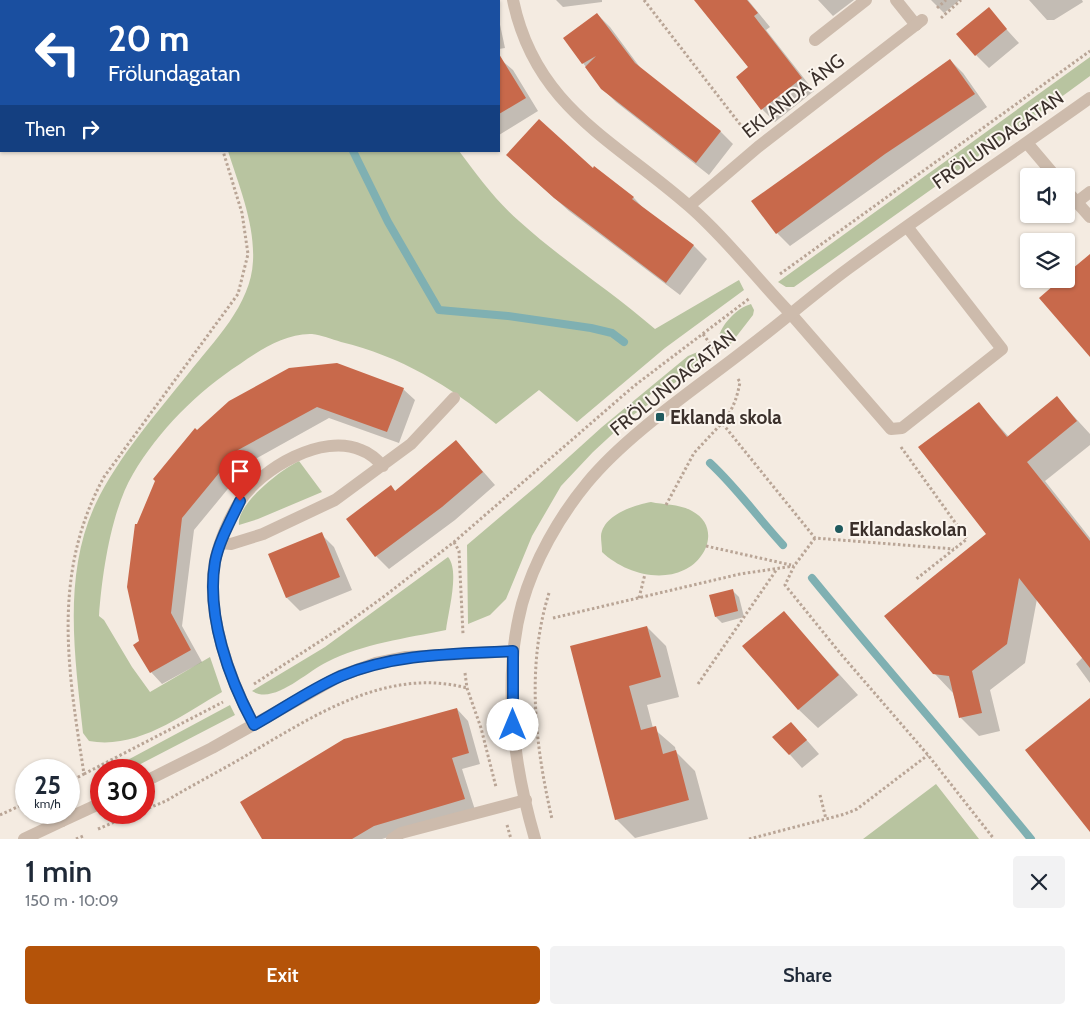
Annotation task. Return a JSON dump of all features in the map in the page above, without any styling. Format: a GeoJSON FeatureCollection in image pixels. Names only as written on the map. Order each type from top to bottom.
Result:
{"type":"FeatureCollection","features":[{"type":"Feature","properties":{"kind":"street"},"geometry":{"type":"LineString","coordinates":[[513,0],[522,34],[532,58],[554,92],[582,121],[689,206],[791,314],[891,429],[902,428],[1002,349],[908,228]]}},
{"type":"Feature","properties":{"kind":"street"},"geometry":{"type":"LineString","coordinates":[[815,40],[866,0]]}},
{"type":"Feature","properties":{"kind":"street","name":"EKLANDA ÄNG"},"geometry":{"type":"LineString","coordinates":[[689,206],[758,147],[919,23],[896,0]]}},
{"type":"Feature","properties":{"kind":"street","name":"FRÖLUNDAGATAN"},"geometry":{"type":"LineString","coordinates":[[535,839],[513,725],[513,651],[522,602],[546,546],[564,513],[587,482],[619,450],[850,268],[1090,98]]}},
{"type":"Feature","properties":{"kind":"street"},"geometry":{"type":"LineString","coordinates":[[1027,143],[1047,168]]}},
{"type":"Feature","properties":{"kind":"street"},"geometry":{"type":"LineString","coordinates":[[1090,192],[1077,202],[1090,218]]}},
{"type":"Feature","properties":{"kind":"street"},"geometry":{"type":"LineString","coordinates":[[220,543],[231,544],[255,536],[335,500],[411,444],[454,398]]}},
{"type":"Feature","properties":{"kind":"street"},"geometry":{"type":"LineString","coordinates":[[254,725],[238,694],[223,650],[215,597],[215,562],[220,543],[240,501],[270,470],[291,459],[321,448],[345,446],[371,455],[382,466]]}},
{"type":"Feature","properties":{"kind":"street"},"geometry":{"type":"LineString","coordinates":[[155,776],[254,725],[340,676],[376,664],[406,658],[513,651]]}},
{"type":"Feature","properties":{"kind":"street"},"geometry":{"type":"LineString","coordinates":[[392,839],[401,833],[526,800]]}},
{"type":"Feature","properties":{"kind":"street"},"geometry":{"type":"LineString","coordinates":[[24,839],[49,824]]}},
{"type":"Feature","properties":{"kind":"path"},"geometry":{"type":"LineString","coordinates":[[644,0],[758,147]]}},
{"type":"Feature","properties":{"kind":"path"},"geometry":{"type":"LineString","coordinates":[[774,269],[779,275],[1090,51]]}},
{"type":"Feature","properties":{"kind":"path"},"geometry":{"type":"LineString","coordinates":[[84,774],[67,624],[74,558],[93,498],[104,477],[238,294],[248,254],[242,213],[223,152]]}},
{"type":"Feature","properties":{"kind":"path"},"geometry":{"type":"LineString","coordinates":[[80,776],[238,694],[342,627],[454,542],[634,386],[764,286]]}},
{"type":"Feature","properties":{"kind":"path"},"geometry":{"type":"LineString","coordinates":[[666,505],[694,453],[733,410],[740,382],[703,334]]}},
{"type":"Feature","properties":{"kind":"path"},"geometry":{"type":"LineString","coordinates":[[722,423],[815,538],[954,549]]}},
{"type":"Feature","properties":{"kind":"path"},"geometry":{"type":"LineString","coordinates":[[902,428],[899,445],[967,539],[915,580]]}},
{"type":"Feature","properties":{"kind":"path"},"geometry":{"type":"LineString","coordinates":[[815,538],[794,566],[785,585],[840,653],[928,755],[994,839]]}},
{"type":"Feature","properties":{"kind":"path"},"geometry":{"type":"LineString","coordinates":[[454,542],[459,551],[467,688],[481,728],[511,839]]}},
{"type":"Feature","properties":{"kind":"path"},"geometry":{"type":"LineString","coordinates":[[706,546],[794,566]]}},
{"type":"Feature","properties":{"kind":"path"},"geometry":{"type":"LineString","coordinates":[[552,618],[740,574],[794,566]]}},
{"type":"Feature","properties":{"kind":"path"},"geometry":{"type":"LineString","coordinates":[[698,684],[777,569]]}},
{"type":"Feature","properties":{"kind":"path"},"geometry":{"type":"LineString","coordinates":[[639,598],[645,574]]}},
{"type":"Feature","properties":{"kind":"path"},"geometry":{"type":"LineString","coordinates":[[551,588],[534,663],[541,762],[554,827]]}},
{"type":"Feature","properties":{"kind":"path"},"geometry":{"type":"LineString","coordinates":[[155,806],[330,708],[373,690],[430,681],[467,688]]}},
{"type":"Feature","properties":{"kind":"path"},"geometry":{"type":"LineString","coordinates":[[749,839],[846,814],[865,804],[928,755]]}},
{"type":"Feature","properties":{"kind":"path"},"geometry":{"type":"LineString","coordinates":[[820,795],[826,819]]}},
{"type":"Feature","properties":{"kind":"path"},"geometry":{"type":"LineString","coordinates":[[0,815],[15,808]]}},
{"type":"Feature","properties":{"kind":"path"},"geometry":{"type":"LineString","coordinates":[[76,839],[110,824]]}},
{"type":"Feature","properties":{"kind":"green space"},"geometry":{"type":"Polygon","coordinates":[[[1090,57],[1090,76],[1053,103],[794,287],[786,287],[778,282],[1090,57]]]}},
{"type":"Feature","properties":{"kind":"green space"},"geometry":{"type":"Polygon","coordinates":[[[228,152],[460,152],[495,196],[519,221],[655,329],[739,280],[744,290],[665,348],[577,422],[539,390],[496,424],[461,397],[404,364],[363,348],[312,334],[293,336],[274,343],[224,375],[194,400],[167,427],[143,458],[125,489],[113,524],[105,562],[99,616],[104,620],[132,667],[150,692],[210,657],[222,692],[175,720],[142,736],[107,742],[89,741],[83,733],[77,675],[74,616],[78,559],[85,530],[105,486],[127,452],[230,322],[246,293],[251,277],[253,247],[245,205],[228,152]]]}},
{"type":"Feature","properties":{"kind":"green space"},"geometry":{"type":"Polygon","coordinates":[[[751,304],[754,310],[753,315],[729,346],[725,346],[719,336],[724,326],[736,312],[751,304]]]}},
{"type":"Feature","properties":{"kind":"green space"},"geometry":{"type":"Polygon","coordinates":[[[700,351],[707,356],[705,362],[663,391],[659,387],[645,399],[649,404],[633,415],[593,452],[561,486],[532,536],[506,599],[490,615],[468,624],[467,545],[602,427],[688,356],[700,351]]]}},
{"type":"Feature","properties":{"kind":"green space"},"geometry":{"type":"Polygon","coordinates":[[[299,461],[322,492],[239,525],[240,517],[252,498],[282,471],[299,461]]]}},
{"type":"Feature","properties":{"kind":"green space"},"geometry":{"type":"Polygon","coordinates":[[[651,502],[677,506],[692,511],[701,517],[706,525],[708,542],[699,558],[692,565],[674,574],[651,575],[640,573],[619,565],[602,552],[601,536],[607,522],[620,512],[651,502]]]}},
{"type":"Feature","properties":{"kind":"green space"},"geometry":{"type":"Polygon","coordinates":[[[448,557],[453,572],[453,582],[446,630],[385,642],[341,656],[327,662],[280,691],[261,694],[252,691],[325,647],[448,557]]]}},
{"type":"Feature","properties":{"kind":"green space"},"geometry":{"type":"Polygon","coordinates":[[[230,705],[235,715],[150,759],[129,759],[230,705]]]}},
{"type":"Feature","properties":{"kind":"green space"},"geometry":{"type":"Polygon","coordinates":[[[936,784],[979,839],[863,839],[936,784]]]}},
{"type":"Feature","properties":{"kind":"building"},"geometry":{"type":"Polygon","coordinates":[[[694,0],[747,0],[758,13],[754,16],[802,78],[761,110],[736,77],[748,67],[694,0]]]}},
{"type":"Feature","properties":{"kind":"building"},"geometry":{"type":"Polygon","coordinates":[[[989,7],[1007,29],[975,56],[956,34],[989,7]]]}},
{"type":"Feature","properties":{"kind":"building"},"geometry":{"type":"Polygon","coordinates":[[[597,13],[635,63],[721,131],[696,163],[601,89],[585,67],[596,56],[582,64],[563,38],[597,13]]]}},
{"type":"Feature","properties":{"kind":"building"},"geometry":{"type":"Polygon","coordinates":[[[500,56],[526,98],[500,113],[500,56]]]}},
{"type":"Feature","properties":{"kind":"building"},"geometry":{"type":"Polygon","coordinates":[[[950,59],[975,94],[885,154],[776,234],[751,201],[950,59]]]}},
{"type":"Feature","properties":{"kind":"building"},"geometry":{"type":"Polygon","coordinates":[[[539,119],[593,168],[594,166],[634,197],[632,199],[694,245],[666,283],[554,198],[506,155],[539,119]]]}},
{"type":"Feature","properties":{"kind":"building"},"geometry":{"type":"Polygon","coordinates":[[[1090,254],[1090,357],[1039,298],[1051,288],[1075,288],[1075,266],[1090,254]]]}},
{"type":"Feature","properties":{"kind":"building"},"geometry":{"type":"Polygon","coordinates":[[[337,363],[404,388],[387,432],[317,407],[238,450],[182,518],[171,613],[191,650],[150,673],[133,645],[139,641],[127,587],[135,524],[137,524],[155,481],[153,479],[195,428],[197,430],[229,401],[289,368],[337,363]]]}},
{"type":"Feature","properties":{"kind":"building"},"geometry":{"type":"Polygon","coordinates":[[[1057,396],[1077,421],[1027,462],[1090,541],[1090,668],[1019,578],[1007,644],[972,671],[982,713],[959,718],[949,676],[933,674],[884,616],[986,534],[918,447],[979,402],[1007,437],[1057,396]]]}},
{"type":"Feature","properties":{"kind":"building"},"geometry":{"type":"Polygon","coordinates":[[[456,440],[483,472],[442,507],[375,557],[346,519],[391,485],[395,491],[456,440]]]}},
{"type":"Feature","properties":{"kind":"building"},"geometry":{"type":"Polygon","coordinates":[[[322,532],[340,577],[286,598],[268,554],[322,532]]]}},
{"type":"Feature","properties":{"kind":"building"},"geometry":{"type":"Polygon","coordinates":[[[733,589],[738,611],[715,617],[709,595],[733,589]]]}},
{"type":"Feature","properties":{"kind":"building"},"geometry":{"type":"Polygon","coordinates":[[[784,611],[839,675],[798,710],[742,646],[784,611]]]}},
{"type":"Feature","properties":{"kind":"building"},"geometry":{"type":"Polygon","coordinates":[[[647,626],[661,677],[629,686],[641,730],[656,726],[663,754],[676,750],[689,800],[615,820],[570,646],[647,626]]]}},
{"type":"Feature","properties":{"kind":"building"},"geometry":{"type":"Polygon","coordinates":[[[1090,698],[1090,832],[1025,750],[1090,698]]]}},
{"type":"Feature","properties":{"kind":"building"},"geometry":{"type":"Polygon","coordinates":[[[457,708],[469,753],[452,758],[465,799],[374,826],[352,839],[262,839],[240,802],[344,739],[457,708]]]}},
{"type":"Feature","properties":{"kind":"building"},"geometry":{"type":"Polygon","coordinates":[[[791,722],[807,740],[789,755],[772,737],[791,722]]]}},
{"type":"Feature","properties":{"kind":"waterway"},"geometry":{"type":"LineString","coordinates":[[353,152],[388,222],[439,310],[508,316],[591,328],[612,333],[624,342]]}},
{"type":"Feature","properties":{"kind":"waterway"},"geometry":{"type":"LineString","coordinates":[[710,463],[783,545]]}},
{"type":"Feature","properties":{"kind":"waterway"},"geometry":{"type":"LineString","coordinates":[[812,578],[1031,839]]}},
{"type":"Feature","properties":{"kind":"place","name":"Eklanda skola"},"geometry":{"type":"Point","coordinates":[660,417]}},
{"type":"Feature","properties":{"kind":"place","name":"Eklandaskolan"},"geometry":{"type":"Point","coordinates":[839,529]}},
{"type":"Feature","properties":{"kind":"route"},"geometry":{"type":"LineString","coordinates":[[240,501],[220,543],[215,562],[215,597],[223,650],[238,694],[254,725],[340,676],[376,664],[406,658],[513,651],[513,725]]}}]}
